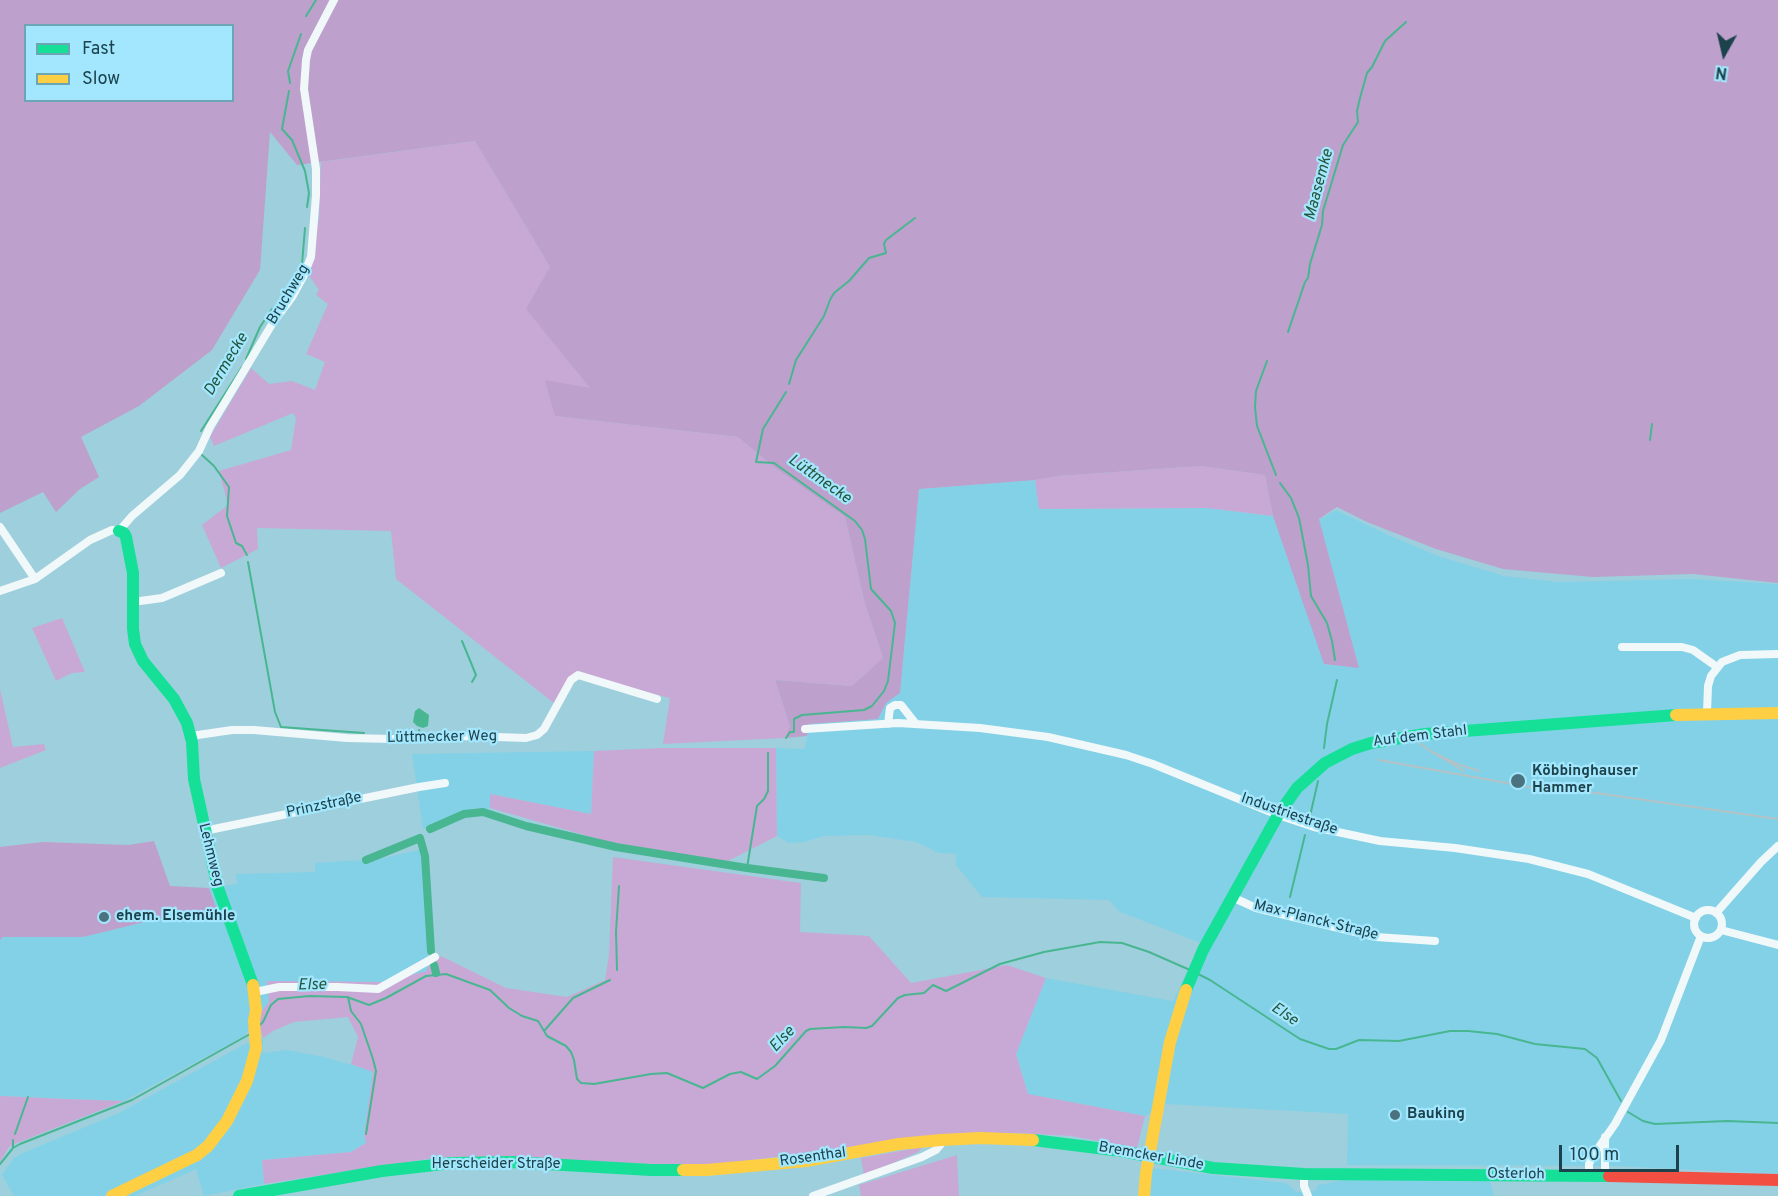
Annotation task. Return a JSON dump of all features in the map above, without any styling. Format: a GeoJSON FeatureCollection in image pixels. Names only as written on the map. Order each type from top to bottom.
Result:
{"type":"FeatureCollection","features":[{"type":"Feature","properties":{"kind":"street","name":"Bruchweg"},"geometry":{"type":"LineString","coordinates":[[0,591],[35,579],[90,540],[112,530],[119,531],[132,516],[172,482],[192,461],[274,321],[292,297],[308,267],[316,195],[316,169],[304,89],[308,50],[334,0]]}},
{"type":"Feature","properties":{"kind":"street"},"geometry":{"type":"LineString","coordinates":[[0,527],[35,579]]}},
{"type":"Feature","properties":{"kind":"street","name":"Lehmweg"},"geometry":{"type":"LineString","coordinates":[[112,1196],[197,1155],[208,1146],[227,1121],[247,1081],[255,1054],[256,1010],[255,992],[218,888],[204,831],[194,779],[191,739],[181,709],[138,652],[133,629],[133,573],[126,537],[119,531]]}},
{"type":"Feature","properties":{"kind":"street"},"geometry":{"type":"LineString","coordinates":[[133,602],[162,598],[221,573]]}},
{"type":"Feature","properties":{"kind":"street"},"geometry":{"type":"LineString","coordinates":[[1623,647],[1682,647],[1693,650],[1717,667]]}},
{"type":"Feature","properties":{"kind":"street"},"geometry":{"type":"LineString","coordinates":[[1707,713],[1708,686],[1722,662],[1740,655],[1778,654]]}},
{"type":"Feature","properties":{"kind":"street","name":"Lüttmecker Weg"},"geometry":{"type":"LineString","coordinates":[[191,739],[232,730],[347,738],[467,736],[526,738],[537,735],[544,729],[571,680],[578,675],[657,699]]}},
{"type":"Feature","properties":{"kind":"street"},"geometry":{"type":"LineString","coordinates":[[888,724],[890,708],[901,705],[916,724]]}},
{"type":"Feature","properties":{"kind":"street","name":"Auf dem Stahl"},"geometry":{"type":"LineString","coordinates":[[1144,1196],[1146,1173],[1170,1042],[1190,979],[1278,815],[1297,788],[1325,763],[1352,748],[1425,734],[1707,713],[1778,713]]}},
{"type":"Feature","properties":{"kind":"street","name":"Industriestraße"},"geometry":{"type":"LineString","coordinates":[[805,729],[916,724],[1006,731],[1048,737],[1126,755],[1153,764],[1278,815],[1314,827],[1357,837],[1497,853],[1559,866],[1621,886],[1696,918]]}},
{"type":"Feature","properties":{"kind":"street","name":"Prinzstraße"},"geometry":{"type":"LineString","coordinates":[[204,831],[445,783]]}},
{"type":"Feature","properties":{"kind":"street"},"geometry":{"type":"LineString","coordinates":[[1716,912],[1778,846]]}},
{"type":"Feature","properties":{"kind":"street","name":"Max-Planck-Straße"},"geometry":{"type":"LineString","coordinates":[[1233,898],[1257,908],[1376,937],[1435,941]]}},
{"type":"Feature","properties":{"kind":"street"},"geometry":{"type":"LineString","coordinates":[[1702,912],[1716,912],[1722,920],[1721,930],[1713,938],[1701,936],[1695,928],[1696,918],[1702,912]]}},
{"type":"Feature","properties":{"kind":"street"},"geometry":{"type":"LineString","coordinates":[[1721,930],[1778,945]]}},
{"type":"Feature","properties":{"kind":"street"},"geometry":{"type":"LineString","coordinates":[[1589,1175],[1589,1164],[1615,1124],[1661,1040],[1701,936]]}},
{"type":"Feature","properties":{"kind":"street"},"geometry":{"type":"LineString","coordinates":[[255,992],[279,987],[378,989],[435,957]]}},
{"type":"Feature","properties":{"kind":"street"},"geometry":{"type":"LineString","coordinates":[[1605,1137],[1605,1176]]}},
{"type":"Feature","properties":{"kind":"street"},"geometry":{"type":"LineString","coordinates":[[813,1196],[929,1154],[936,1150],[941,1140]]}},
{"type":"Feature","properties":{"kind":"street","name":"Bremcker Linde"},"geometry":{"type":"LineString","coordinates":[[941,1140],[1046,1140],[1213,1168],[1304,1174],[1361,1173]]}},
{"type":"Feature","properties":{"kind":"street","name":"Rosenthal"},"geometry":{"type":"LineString","coordinates":[[684,1170],[806,1161],[899,1144],[941,1140]]}},
{"type":"Feature","properties":{"kind":"street","name":"Herscheider Straße"},"geometry":{"type":"LineString","coordinates":[[239,1196],[382,1171],[452,1163],[512,1162],[684,1170]]}},
{"type":"Feature","properties":{"kind":"street","name":"Osterloh"},"geometry":{"type":"LineString","coordinates":[[1361,1173],[1589,1175],[1778,1180]]}},
{"type":"Feature","properties":{"kind":"street"},"geometry":{"type":"LineString","coordinates":[[1304,1174],[1304,1186],[1308,1196]]}},
{"type":"Feature","properties":{"kind":"shaded area"},"geometry":{"type":"Polygon","coordinates":[[[0,0],[1778,0],[1778,583],[1693,574],[1593,577],[1503,569],[1436,549],[1367,522],[1337,507],[1319,519],[1359,668],[1324,664],[1273,516],[1265,475],[1201,466],[919,489],[900,693],[886,703],[878,719],[809,724],[807,736],[785,738],[790,726],[775,680],[852,686],[883,658],[864,600],[845,517],[774,467],[738,437],[555,416],[545,380],[590,388],[526,309],[550,267],[475,141],[297,165],[270,132],[260,270],[212,350],[139,406],[81,437],[99,477],[80,489],[56,512],[43,492],[0,513],[0,0]]]}},
{"type":"Feature","properties":{"kind":"shaded area"},"geometry":{"type":"Polygon","coordinates":[[[475,141],[550,267],[527,309],[591,389],[555,416],[738,437],[774,467],[845,517],[864,600],[883,658],[852,686],[775,680],[790,726],[785,738],[663,744],[670,698],[574,674],[555,704],[396,579],[391,531],[257,528],[258,549],[221,568],[202,525],[228,505],[219,471],[291,450],[296,418],[293,413],[214,446],[210,437],[251,368],[269,384],[292,381],[315,390],[325,362],[306,354],[328,304],[316,295],[319,290],[308,274],[319,218],[321,162],[475,141]]]}},
{"type":"Feature","properties":{"kind":"shaded area"},"geometry":{"type":"Polygon","coordinates":[[[1201,466],[1265,475],[1273,516],[1207,508],[1039,509],[1035,480],[1057,476],[1201,466]]]}},
{"type":"Feature","properties":{"kind":"shaded area"},"geometry":{"type":"Polygon","coordinates":[[[1035,480],[1039,509],[1207,508],[1273,516],[1325,665],[1359,667],[1319,520],[1336,510],[1438,556],[1504,576],[1559,582],[1692,579],[1778,584],[1778,1174],[1616,1166],[1347,1165],[1348,1114],[1166,1104],[1145,1116],[1028,1094],[1016,1054],[1046,978],[1173,1001],[1201,943],[1120,912],[1109,900],[982,897],[956,865],[956,854],[939,853],[916,842],[869,835],[824,836],[804,842],[789,843],[777,836],[776,748],[805,749],[809,724],[878,719],[886,703],[900,693],[919,489],[1035,480]]]}},
{"type":"Feature","properties":{"kind":"shaded area"},"geometry":{"type":"Polygon","coordinates":[[[62,618],[85,672],[72,673],[56,681],[32,628],[62,618]]]}},
{"type":"Feature","properties":{"kind":"shaded area"},"geometry":{"type":"Polygon","coordinates":[[[0,689],[13,747],[44,744],[46,750],[0,768],[0,689]]]}},
{"type":"Feature","properties":{"kind":"shaded area"},"geometry":{"type":"Polygon","coordinates":[[[419,708],[429,715],[428,726],[423,728],[413,722],[415,711],[419,708]]]}},
{"type":"Feature","properties":{"kind":"shaded area"},"geometry":{"type":"Polygon","coordinates":[[[663,748],[776,748],[777,836],[728,861],[619,845],[490,808],[490,794],[591,814],[594,751],[663,748]]]}},
{"type":"Feature","properties":{"kind":"shaded area"},"geometry":{"type":"Polygon","coordinates":[[[594,751],[591,814],[491,794],[490,808],[484,810],[475,808],[423,829],[412,754],[594,751]]]}},
{"type":"Feature","properties":{"kind":"shaded area"},"geometry":{"type":"Polygon","coordinates":[[[154,841],[170,886],[209,888],[218,913],[157,919],[83,937],[3,937],[0,940],[0,847],[43,842],[128,845],[154,841]]]}},
{"type":"Feature","properties":{"kind":"shaded area"},"geometry":{"type":"Polygon","coordinates":[[[426,848],[433,945],[427,971],[383,982],[267,981],[269,1002],[244,1036],[124,1101],[0,1096],[0,940],[3,937],[83,937],[157,919],[217,913],[209,888],[237,884],[236,874],[315,872],[315,863],[379,859],[426,848]]]}},
{"type":"Feature","properties":{"kind":"shaded area"},"geometry":{"type":"Polygon","coordinates":[[[613,857],[801,883],[800,932],[869,936],[911,983],[1007,965],[1046,978],[1016,1054],[1028,1094],[1145,1116],[1137,1148],[1071,1136],[1016,1133],[936,1135],[709,1166],[440,1157],[264,1184],[262,1160],[351,1152],[366,1143],[364,1135],[373,1072],[351,1064],[358,1037],[348,1017],[294,1022],[263,1038],[257,1017],[269,1002],[267,981],[383,982],[427,971],[427,968],[441,956],[506,988],[567,997],[605,980],[609,955],[613,857]]]}},
{"type":"Feature","properties":{"kind":"shaded area"},"geometry":{"type":"Polygon","coordinates":[[[263,1038],[263,1053],[287,1050],[324,1057],[373,1071],[364,1135],[367,1143],[351,1152],[262,1160],[264,1184],[204,1196],[196,1169],[135,1196],[14,1196],[2,1175],[13,1159],[119,1113],[245,1044],[263,1038]]]}},
{"type":"Feature","properties":{"kind":"shaded area"},"geometry":{"type":"Polygon","coordinates":[[[0,1096],[124,1101],[17,1143],[9,1147],[0,1162],[0,1096]]]}},
{"type":"Feature","properties":{"kind":"shaded area"},"geometry":{"type":"Polygon","coordinates":[[[923,1147],[918,1152],[864,1176],[861,1158],[923,1147]]]}},
{"type":"Feature","properties":{"kind":"shaded area"},"geometry":{"type":"Polygon","coordinates":[[[957,1155],[959,1196],[861,1196],[859,1185],[957,1155]]]}},
{"type":"Feature","properties":{"kind":"shaded area"},"geometry":{"type":"Polygon","coordinates":[[[1151,1168],[1286,1183],[1296,1192],[1315,1191],[1318,1185],[1362,1177],[1490,1181],[1494,1196],[1150,1196],[1151,1168]]]}},
{"type":"Feature","properties":{"kind":"waterway","name":"Dermecke"},"geometry":{"type":"LineString","coordinates":[[306,16],[316,0]]}},
{"type":"Feature","properties":{"kind":"waterway","name":"Maasemke"},"geometry":{"type":"LineString","coordinates":[[1288,332],[1308,278],[1322,225],[1323,211],[1343,145],[1358,122],[1357,111],[1367,73],[1385,41],[1406,22]]}},
{"type":"Feature","properties":{"kind":"waterway","name":"Dermecke"},"geometry":{"type":"LineString","coordinates":[[290,83],[288,71],[301,34]]}},
{"type":"Feature","properties":{"kind":"waterway","name":"Dermecke"},"geometry":{"type":"LineString","coordinates":[[289,91],[282,129],[292,140],[305,171],[309,193],[307,207]]}},
{"type":"Feature","properties":{"kind":"waterway","name":"Lüttmecke"},"geometry":{"type":"LineString","coordinates":[[789,384],[796,360],[824,316],[834,293],[849,281],[869,258],[886,253],[884,244],[886,240],[915,218]]}},
{"type":"Feature","properties":{"kind":"waterway","name":"Dermecke"},"geometry":{"type":"LineString","coordinates":[[282,299],[298,276],[302,264],[305,228]]}},
{"type":"Feature","properties":{"kind":"waterway","name":"Dermecke"},"geometry":{"type":"LineString","coordinates":[[246,359],[260,327],[272,309]]}},
{"type":"Feature","properties":{"kind":"waterway","name":"Maasemke"},"geometry":{"type":"LineString","coordinates":[[1267,361],[1256,391],[1255,407],[1257,426],[1276,475]]}},
{"type":"Feature","properties":{"kind":"waterway","name":"Dermecke"},"geometry":{"type":"LineString","coordinates":[[201,431],[242,367]]}},
{"type":"Feature","properties":{"kind":"waterway","name":"Lüttmecke"},"geometry":{"type":"LineString","coordinates":[[786,392],[763,429],[756,462],[774,463],[855,521],[865,539],[871,589],[891,611],[895,623],[888,681],[884,691],[872,706],[864,710],[802,715],[794,719],[794,732],[790,732],[786,738]]}},
{"type":"Feature","properties":{"kind":"waterway"},"geometry":{"type":"LineString","coordinates":[[1650,440],[1652,424]]}},
{"type":"Feature","properties":{"kind":"waterway","name":"Dermecke"},"geometry":{"type":"LineString","coordinates":[[202,455],[214,466],[229,487],[227,516],[236,543],[242,546],[247,555]]}},
{"type":"Feature","properties":{"kind":"waterway","name":"Maasemke"},"geometry":{"type":"LineString","coordinates":[[1280,483],[1291,498],[1299,518],[1311,596],[1327,623],[1335,660]]}},
{"type":"Feature","properties":{"kind":"waterway","name":"Dermecke"},"geometry":{"type":"LineString","coordinates":[[248,562],[275,712],[281,727],[364,733]]}},
{"type":"Feature","properties":{"kind":"waterway"},"geometry":{"type":"LineString","coordinates":[[462,641],[476,675],[472,682]]}},
{"type":"Feature","properties":{"kind":"waterway","name":"Maasemke"},"geometry":{"type":"LineString","coordinates":[[1324,748],[1337,680]]}},
{"type":"Feature","properties":{"kind":"waterway","name":"Lüttmecke"},"geometry":{"type":"LineString","coordinates":[[747,868],[757,806],[768,791],[768,753]]}},
{"type":"Feature","properties":{"kind":"waterway","name":"Maasemke"},"geometry":{"type":"LineString","coordinates":[[1310,816],[1318,781]]}},
{"type":"Feature","properties":{"kind":"waterway"},"geometry":{"type":"LineString","coordinates":[[430,829],[464,814],[483,812],[526,826],[616,847],[824,878]]}},
{"type":"Feature","properties":{"kind":"waterway","name":"Maasemke"},"geometry":{"type":"LineString","coordinates":[[1290,897],[1305,835]]}},
{"type":"Feature","properties":{"kind":"waterway"},"geometry":{"type":"LineString","coordinates":[[366,860],[420,838],[425,856],[431,951]]}},
{"type":"Feature","properties":{"kind":"waterway"},"geometry":{"type":"LineString","coordinates":[[617,970],[616,932],[619,886]]}},
{"type":"Feature","properties":{"kind":"waterway","name":"Else"},"geometry":{"type":"LineString","coordinates":[[259,1026],[271,1005],[278,999],[309,996],[347,997],[369,1005],[426,976],[446,974],[490,990],[509,1008],[522,1016],[538,1021],[547,1036],[566,1046],[571,1052],[577,1079],[581,1083],[594,1084],[667,1073],[703,1088],[730,1074],[741,1072],[757,1079],[775,1066],[810,1029],[866,1028],[872,1026],[898,998],[905,995],[924,993],[933,985],[946,991],[1000,964],[1044,952],[1100,942],[1122,943],[1190,970]]}},
{"type":"Feature","properties":{"kind":"waterway"},"geometry":{"type":"LineString","coordinates":[[434,965],[436,973]]}},
{"type":"Feature","properties":{"kind":"waterway","name":"Else"},"geometry":{"type":"LineString","coordinates":[[1198,974],[1300,1039],[1329,1049],[1336,1049],[1359,1040],[1399,1041],[1450,1031],[1497,1034],[1535,1044],[1585,1049],[1597,1058],[1621,1101]]}},
{"type":"Feature","properties":{"kind":"waterway"},"geometry":{"type":"LineString","coordinates":[[544,1031],[573,998],[610,980]]}},
{"type":"Feature","properties":{"kind":"waterway"},"geometry":{"type":"LineString","coordinates":[[348,997],[351,1011],[361,1024],[376,1071],[366,1134]]}},
{"type":"Feature","properties":{"kind":"waterway","name":"Else"},"geometry":{"type":"LineString","coordinates":[[0,1164],[13,1148],[20,1144],[132,1100],[250,1034]]}},
{"type":"Feature","properties":{"kind":"waterway"},"geometry":{"type":"LineString","coordinates":[[15,1134],[28,1097]]}},
{"type":"Feature","properties":{"kind":"waterway","name":"Else"},"geometry":{"type":"LineString","coordinates":[[1628,1112],[1643,1121],[1655,1124],[1727,1121],[1778,1123]]}},
{"type":"Feature","properties":{"kind":"waterway","name":"Else"},"geometry":{"type":"LineString","coordinates":[[13,1140],[13,1148]]}},
{"type":"Feature","properties":{"kind":"railway"},"geometry":{"type":"LineString","coordinates":[[1419,743],[1432,752]]}},
{"type":"Feature","properties":{"kind":"railway"},"geometry":{"type":"LineString","coordinates":[[1464,771],[1432,752],[1479,771]]}},
{"type":"Feature","properties":{"kind":"railway"},"geometry":{"type":"LineString","coordinates":[[1379,760],[1546,790],[1596,793],[1778,819]]}},
{"type":"Feature","properties":{"kind":"traffic: fast"},"geometry":{"type":"LineString","coordinates":[[119,531],[126,537],[133,573],[135,644],[143,661],[174,699],[187,723],[192,742],[194,779],[218,888],[253,985]]}},
{"type":"Feature","properties":{"kind":"traffic: fast"},"geometry":{"type":"LineString","coordinates":[[1186,990],[1203,950],[1278,815],[1297,788],[1325,763],[1352,749],[1371,743],[1425,734],[1676,715]]}},
{"type":"Feature","properties":{"kind":"traffic: fast"},"geometry":{"type":"LineString","coordinates":[[1033,1140],[1121,1151],[1213,1168],[1304,1174],[1609,1176]]}},
{"type":"Feature","properties":{"kind":"traffic: fast"},"geometry":{"type":"LineString","coordinates":[[239,1196],[382,1171],[452,1163],[512,1162],[683,1170]]}},
{"type":"Feature","properties":{"kind":"traffic: slow"},"geometry":{"type":"LineString","coordinates":[[1676,715],[1778,713]]}},
{"type":"Feature","properties":{"kind":"traffic: slow"},"geometry":{"type":"LineString","coordinates":[[112,1196],[197,1155],[208,1146],[227,1121],[247,1081],[256,1048],[254,1021],[256,1010],[253,985]]}},
{"type":"Feature","properties":{"kind":"traffic: slow"},"geometry":{"type":"LineString","coordinates":[[1144,1196],[1146,1173],[1170,1042],[1186,990]]}},
{"type":"Feature","properties":{"kind":"traffic: slow"},"geometry":{"type":"LineString","coordinates":[[683,1170],[806,1161],[899,1144],[941,1140],[980,1138],[1033,1140]]}},
{"type":"Feature","properties":{"kind":"traffic: jam"},"geometry":{"type":"LineString","coordinates":[[1609,1176],[1778,1180]]}},
{"type":"Feature","properties":{"kind":"place","name":"Köbbinghauser Hammer"},"geometry":{"type":"Point","coordinates":[1518,781]}},
{"type":"Feature","properties":{"kind":"place","name":"ehem. Elsemühle"},"geometry":{"type":"Point","coordinates":[104,917]}},
{"type":"Feature","properties":{"kind":"place","name":"Bauking"},"geometry":{"type":"Point","coordinates":[1395,1115]}}]}
